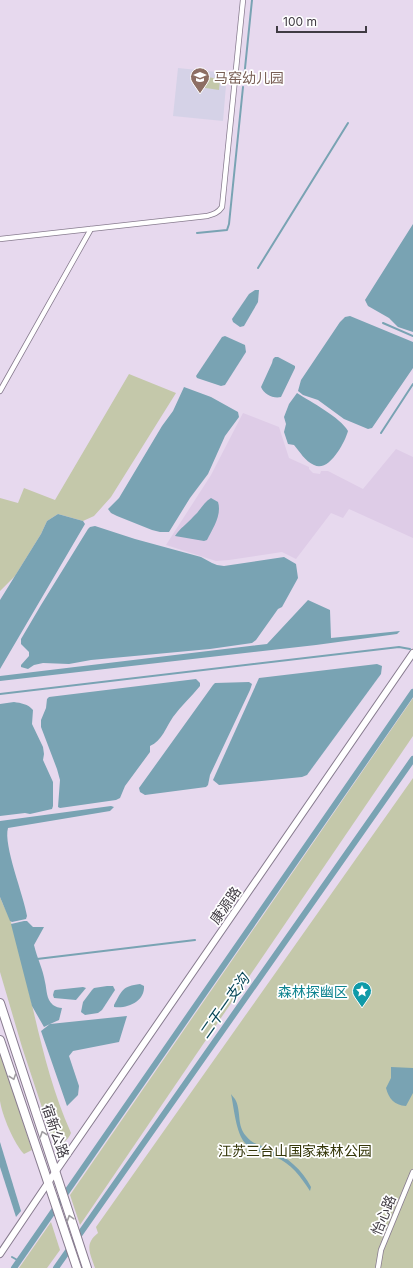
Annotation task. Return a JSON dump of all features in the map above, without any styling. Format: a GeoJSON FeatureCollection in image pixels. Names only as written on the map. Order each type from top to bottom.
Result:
{"type":"FeatureCollection","features":[{"type":"Feature","properties":{"kind":"highway","name":"宿新公路"},"geometry":{"type":"LineString","coordinates":[[0,1003],[56,1171],[86,1268]]}},
{"type":"Feature","properties":{"kind":"highway","name":"宿新公路"},"geometry":{"type":"LineString","coordinates":[[0,1040],[77,1268]]}},
{"type":"Feature","properties":{"kind":"street"},"geometry":{"type":"LineString","coordinates":[[0,239],[207,216],[214,214],[222,207],[243,0]]}},
{"type":"Feature","properties":{"kind":"street"},"geometry":{"type":"LineString","coordinates":[[0,391],[91,229]]}},
{"type":"Feature","properties":{"kind":"street","name":"康源路"},"geometry":{"type":"LineString","coordinates":[[49,1183],[413,653]]}},
{"type":"Feature","properties":{"kind":"street","name":"怡心路"},"geometry":{"type":"LineString","coordinates":[[378,1268],[381,1250],[413,1172]]}},
{"type":"Feature","properties":{"kind":"street"},"geometry":{"type":"LineString","coordinates":[[0,1254],[49,1183]]}},
{"type":"Feature","properties":{"kind":"shaded area","name":"马窑幼儿园"},"geometry":{"type":"Polygon","coordinates":[[[178,68],[227,73],[223,121],[173,116],[178,68]]]}},
{"type":"Feature","properties":{"kind":"shaded area"},"geometry":{"type":"Polygon","coordinates":[[[243,413],[279,427],[289,458],[309,467],[313,473],[320,474],[321,471],[328,471],[363,489],[396,449],[413,457],[413,538],[349,509],[343,518],[331,513],[296,559],[282,552],[216,561],[166,545],[211,475],[243,413]]]}},
{"type":"Feature","properties":{"kind":"green space"},"geometry":{"type":"Polygon","coordinates":[[[200,76],[220,79],[219,90],[199,87],[200,76]]]}},
{"type":"Feature","properties":{"kind":"green space"},"geometry":{"type":"Polygon","coordinates":[[[129,374],[176,393],[111,497],[94,516],[83,521],[58,514],[47,521],[41,534],[15,576],[0,591],[0,498],[18,503],[24,488],[55,500],[129,374]]]}},
{"type":"Feature","properties":{"kind":"green space"},"geometry":{"type":"Polygon","coordinates":[[[413,698],[413,736],[80,1225],[70,1195],[413,698]]]}},
{"type":"Feature","properties":{"kind":"green space","name":"江苏三台山国家森林公园"},"geometry":{"type":"Polygon","coordinates":[[[413,778],[413,1268],[95,1268],[89,1249],[91,1241],[98,1233],[96,1227],[413,778]]]}},
{"type":"Feature","properties":{"kind":"green space"},"geometry":{"type":"Polygon","coordinates":[[[0,897],[11,922],[52,1082],[71,1133],[64,1142],[59,1144],[57,1144],[52,1138],[22,1047],[0,972],[0,897]]]}},
{"type":"Feature","properties":{"kind":"green space"},"geometry":{"type":"Polygon","coordinates":[[[0,1052],[32,1150],[24,1154],[13,1137],[1,1107],[0,1052]]]}},
{"type":"Feature","properties":{"kind":"green space"},"geometry":{"type":"Polygon","coordinates":[[[51,1222],[60,1250],[47,1268],[19,1268],[51,1222]]]}},
{"type":"Feature","properties":{"kind":"water"},"geometry":{"type":"Polygon","coordinates":[[[413,224],[413,332],[398,327],[389,318],[368,306],[365,300],[413,224]]]}},
{"type":"Feature","properties":{"kind":"water"},"geometry":{"type":"Polygon","coordinates":[[[255,290],[259,290],[258,302],[244,326],[240,327],[233,322],[232,319],[249,294],[255,290]]]}},
{"type":"Feature","properties":{"kind":"water"},"geometry":{"type":"Polygon","coordinates":[[[350,316],[413,342],[413,368],[372,428],[368,429],[344,419],[318,400],[303,395],[298,391],[301,380],[340,322],[345,317],[350,316]]]}},
{"type":"Feature","properties":{"kind":"water"},"geometry":{"type":"Polygon","coordinates":[[[225,336],[245,345],[246,352],[225,385],[221,386],[197,378],[196,376],[222,337],[225,336]]]}},
{"type":"Feature","properties":{"kind":"water"},"geometry":{"type":"Polygon","coordinates":[[[275,357],[278,357],[295,366],[281,397],[269,395],[264,392],[261,387],[275,357]]]}},
{"type":"Feature","properties":{"kind":"water"},"geometry":{"type":"Polygon","coordinates":[[[184,387],[211,397],[238,412],[239,417],[225,436],[208,474],[190,498],[169,532],[160,532],[117,516],[111,513],[108,509],[119,498],[162,426],[173,411],[184,387]]]}},
{"type":"Feature","properties":{"kind":"water"},"geometry":{"type":"Polygon","coordinates":[[[297,393],[339,420],[348,431],[344,442],[336,455],[325,465],[314,465],[303,456],[294,445],[288,444],[284,432],[286,424],[284,417],[289,404],[297,393]]]}},
{"type":"Feature","properties":{"kind":"water"},"geometry":{"type":"Polygon","coordinates":[[[211,498],[218,502],[219,512],[207,540],[204,541],[175,536],[206,502],[211,498]]]}},
{"type":"Feature","properties":{"kind":"water"},"geometry":{"type":"Polygon","coordinates":[[[58,514],[83,521],[85,524],[0,669],[0,600],[41,534],[47,521],[58,514]]]}},
{"type":"Feature","properties":{"kind":"water"},"geometry":{"type":"Polygon","coordinates":[[[95,526],[135,539],[201,557],[217,565],[224,566],[284,557],[296,564],[298,578],[282,607],[278,609],[256,640],[252,643],[210,649],[91,660],[69,664],[43,663],[34,665],[28,669],[21,667],[29,656],[29,652],[21,644],[21,639],[88,529],[95,526]]]}},
{"type":"Feature","properties":{"kind":"water"},"geometry":{"type":"Polygon","coordinates":[[[308,600],[330,610],[331,638],[400,631],[397,634],[316,645],[0,681],[0,676],[267,644],[308,600]]]}},
{"type":"Feature","properties":{"kind":"water"},"geometry":{"type":"Polygon","coordinates":[[[377,664],[382,666],[381,674],[307,775],[302,777],[219,785],[213,780],[259,678],[377,664]]]}},
{"type":"Feature","properties":{"kind":"water"},"geometry":{"type":"Polygon","coordinates":[[[196,679],[200,683],[200,686],[176,713],[158,741],[150,746],[150,752],[125,786],[120,798],[116,800],[60,808],[58,807],[60,780],[41,727],[41,720],[46,708],[47,699],[49,697],[196,679]]]}},
{"type":"Feature","properties":{"kind":"water"},"geometry":{"type":"Polygon","coordinates":[[[249,682],[252,684],[250,690],[210,775],[208,785],[206,787],[145,795],[140,792],[139,788],[213,685],[215,683],[249,682]]]}},
{"type":"Feature","properties":{"kind":"water"},"geometry":{"type":"Polygon","coordinates":[[[14,702],[27,705],[33,710],[32,724],[43,747],[43,760],[53,782],[53,806],[52,809],[30,814],[25,813],[0,816],[0,704],[14,702]]]}},
{"type":"Feature","properties":{"kind":"water"},"geometry":{"type":"Polygon","coordinates":[[[111,806],[114,807],[110,811],[8,828],[8,846],[27,916],[26,919],[12,922],[10,921],[0,897],[0,821],[111,806]]]}},
{"type":"Feature","properties":{"kind":"water"},"geometry":{"type":"Polygon","coordinates":[[[27,921],[33,927],[44,927],[34,945],[43,973],[49,1000],[54,1006],[62,1008],[59,1020],[44,1027],[32,1006],[11,924],[27,921]]]}},
{"type":"Feature","properties":{"kind":"water"},"geometry":{"type":"Polygon","coordinates":[[[140,984],[144,986],[144,991],[139,1000],[125,1007],[114,1007],[123,990],[129,986],[140,984]]]}},
{"type":"Feature","properties":{"kind":"water"},"geometry":{"type":"Polygon","coordinates":[[[113,986],[115,990],[102,1010],[98,1013],[85,1015],[81,1012],[83,1002],[94,988],[113,986]]]}},
{"type":"Feature","properties":{"kind":"water"},"geometry":{"type":"Polygon","coordinates":[[[86,988],[76,1000],[54,998],[53,995],[55,990],[86,988]]]}},
{"type":"Feature","properties":{"kind":"water"},"geometry":{"type":"Polygon","coordinates":[[[127,1016],[119,1042],[73,1051],[69,1056],[79,1086],[78,1095],[67,1106],[41,1031],[50,1024],[127,1016]]]}},
{"type":"Feature","properties":{"kind":"water"},"geometry":{"type":"Polygon","coordinates":[[[391,1067],[413,1068],[413,1093],[406,1106],[395,1103],[387,1092],[386,1088],[391,1078],[391,1067]]]}},
{"type":"Feature","properties":{"kind":"water"},"geometry":{"type":"Polygon","coordinates":[[[231,1094],[236,1101],[241,1128],[248,1139],[276,1152],[294,1165],[311,1187],[310,1191],[299,1176],[286,1163],[275,1157],[255,1150],[245,1143],[237,1127],[231,1094]]]}},
{"type":"Feature","properties":{"kind":"water"},"geometry":{"type":"Polygon","coordinates":[[[0,1142],[21,1211],[16,1217],[0,1167],[0,1142]]]}},
{"type":"Feature","properties":{"kind":"waterway"},"geometry":{"type":"LineString","coordinates":[[244,78],[252,0]]}},
{"type":"Feature","properties":{"kind":"waterway"},"geometry":{"type":"LineString","coordinates":[[197,233],[227,230],[229,224],[243,87]]}},
{"type":"Feature","properties":{"kind":"waterway"},"geometry":{"type":"LineString","coordinates":[[258,268],[348,123]]}},
{"type":"Feature","properties":{"kind":"waterway"},"geometry":{"type":"LineString","coordinates":[[383,323],[413,336]]}},
{"type":"Feature","properties":{"kind":"waterway"},"geometry":{"type":"LineString","coordinates":[[381,433],[413,384]]}},
{"type":"Feature","properties":{"kind":"waterway"},"geometry":{"type":"LineString","coordinates":[[0,694],[399,647],[410,649]]}},
{"type":"Feature","properties":{"kind":"waterway"},"geometry":{"type":"LineString","coordinates":[[14,1268],[413,692]]}},
{"type":"Feature","properties":{"kind":"waterway","name":"二干一支沟"},"geometry":{"type":"LineString","coordinates":[[56,1268],[413,759]]}},
{"type":"Feature","properties":{"kind":"waterway"},"geometry":{"type":"LineString","coordinates":[[37,959],[195,940]]}},
{"type":"Feature","properties":{"kind":"waterway"},"geometry":{"type":"LineString","coordinates":[[12,1257],[19,1261]]}},
{"type":"Feature","properties":{"kind":"place","name":"马窑幼儿园"},"geometry":{"type":"Point","coordinates":[200,94]}},
{"type":"Feature","properties":{"kind":"place","name":"森林探幽区"},"geometry":{"type":"Point","coordinates":[362,1008]}}]}
